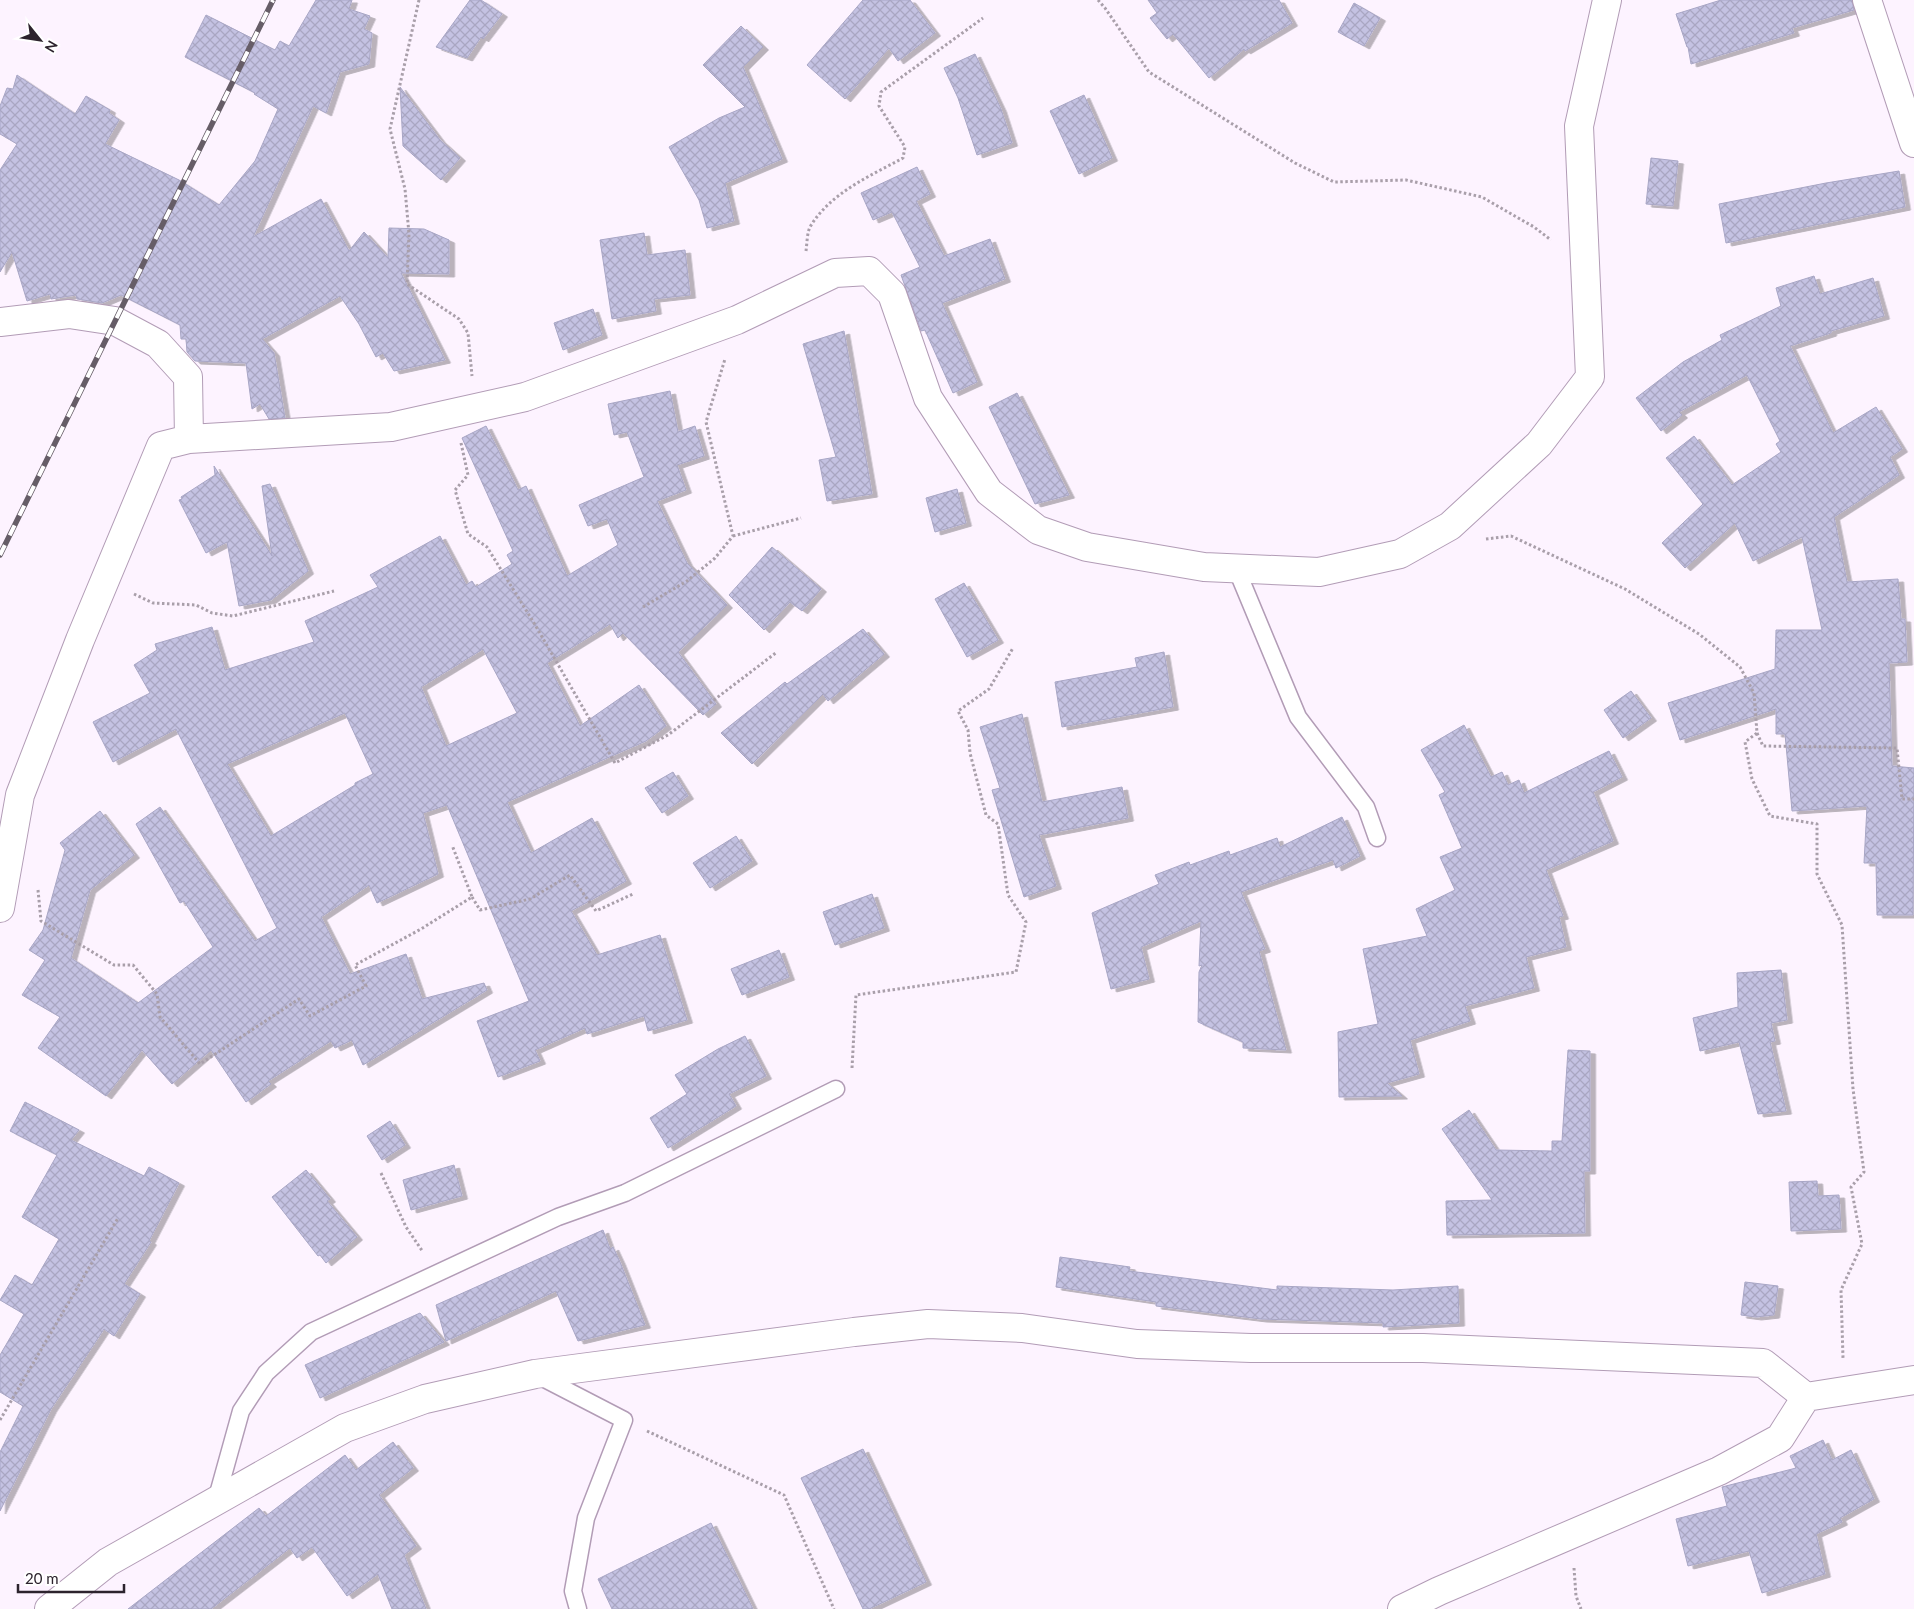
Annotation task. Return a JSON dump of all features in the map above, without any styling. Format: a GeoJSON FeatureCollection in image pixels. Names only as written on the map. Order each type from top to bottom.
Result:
{"type":"FeatureCollection","features":[{"type":"Feature","properties":{"kind":"street"},"geometry":{"type":"LineString","coordinates":[[1867,0],[1914,143]]}},
{"type":"Feature","properties":{"kind":"street"},"geometry":{"type":"LineString","coordinates":[[0,908],[20,796],[105,580],[161,446],[189,438],[391,427],[525,398],[737,320],[835,273],[869,271],[892,294],[928,398],[989,492],[1038,530],[1087,547],[1204,567],[1319,572],[1400,554],[1450,526],[1539,444],[1590,377],[1579,126],[1609,3]]}},
{"type":"Feature","properties":{"kind":"street"},"geometry":{"type":"LineString","coordinates":[[0,322],[70,314],[115,321],[158,344],[188,377],[189,438]]}},
{"type":"Feature","properties":{"kind":"street"},"geometry":{"type":"LineString","coordinates":[[49,1609],[108,1562],[345,1428],[425,1399],[534,1374],[854,1332],[928,1324],[1022,1328],[1137,1344],[1251,1348],[1423,1348],[1763,1363],[1806,1397],[1914,1380]]}},
{"type":"Feature","properties":{"kind":"street"},"geometry":{"type":"LineString","coordinates":[[1402,1609],[1719,1471],[1780,1438],[1806,1397]]}},
{"type":"Feature","properties":{"kind":"lane"},"geometry":{"type":"LineString","coordinates":[[1236,568],[1298,717],[1366,807],[1377,838]]}},
{"type":"Feature","properties":{"kind":"lane"},"geometry":{"type":"LineString","coordinates":[[216,1501],[241,1411],[266,1373],[310,1332],[558,1217],[625,1193],[836,1089]]}},
{"type":"Feature","properties":{"kind":"lane"},"geometry":{"type":"LineString","coordinates":[[534,1374],[624,1420],[586,1518],[573,1591],[578,1609]]}},
{"type":"Feature","properties":{"kind":"path"},"geometry":{"type":"LineString","coordinates":[[419,0],[390,129],[405,189],[409,234],[407,284],[459,319],[468,333],[465,410],[468,475],[455,490],[468,534],[487,547],[615,764],[668,735],[777,652]]}},
{"type":"Feature","properties":{"kind":"path"},"geometry":{"type":"LineString","coordinates":[[1098,0],[1149,72],[1295,163],[1334,182],[1406,180],[1482,197],[1534,227],[1585,267]]}},
{"type":"Feature","properties":{"kind":"path"},"geometry":{"type":"LineString","coordinates":[[802,288],[809,229],[827,206],[850,187],[903,158],[904,147],[879,106],[881,92],[983,18]]}},
{"type":"Feature","properties":{"kind":"path"},"geometry":{"type":"LineString","coordinates":[[733,536],[706,422],[737,320]]}},
{"type":"Feature","properties":{"kind":"path"},"geometry":{"type":"LineString","coordinates":[[643,607],[687,581],[715,558],[733,536],[801,518]]}},
{"type":"Feature","properties":{"kind":"path"},"geometry":{"type":"LineString","coordinates":[[1482,539],[1511,536],[1625,589],[1698,634],[1740,667],[1754,694],[1757,733],[1763,746],[1897,748],[1902,799],[1914,800]]}},
{"type":"Feature","properties":{"kind":"path"},"geometry":{"type":"LineString","coordinates":[[105,580],[153,604],[196,604],[212,613],[233,616],[334,591]]}},
{"type":"Feature","properties":{"kind":"path"},"geometry":{"type":"LineString","coordinates":[[836,1089],[852,1067],[856,995],[1016,972],[1026,922],[1008,894],[998,824],[986,815],[970,752],[968,730],[958,711],[989,689],[1013,648]]}},
{"type":"Feature","properties":{"kind":"path"},"geometry":{"type":"LineString","coordinates":[[1757,733],[1745,742],[1752,779],[1770,816],[1817,824],[1817,874],[1842,925],[1853,1089],[1864,1172],[1851,1187],[1862,1244],[1841,1290],[1844,1391]]}},
{"type":"Feature","properties":{"kind":"path"},"geometry":{"type":"LineString","coordinates":[[452,845],[472,897],[480,910],[530,899],[570,876],[596,911],[633,894]]}},
{"type":"Feature","properties":{"kind":"path"},"geometry":{"type":"LineString","coordinates":[[5,878],[37,888],[41,921],[114,965],[133,965],[157,994],[160,1017],[200,1064],[299,999],[310,1016],[366,986],[356,965],[422,929],[472,897]]}},
{"type":"Feature","properties":{"kind":"path"},"geometry":{"type":"LineString","coordinates":[[381,1173],[406,1227],[438,1273]]}},
{"type":"Feature","properties":{"kind":"path"},"geometry":{"type":"LineString","coordinates":[[0,1420],[118,1218]]}},
{"type":"Feature","properties":{"kind":"path"},"geometry":{"type":"LineString","coordinates":[[624,1420],[784,1496],[834,1609]]}},
{"type":"Feature","properties":{"kind":"path"},"geometry":{"type":"LineString","coordinates":[[1571,1535],[1576,1596],[1580,1609]]}},
{"type":"Feature","properties":{"kind":"building"},"geometry":{"type":"Polygon","coordinates":[[[316,0],[352,0],[349,9],[370,16],[364,29],[372,33],[369,64],[340,72],[326,113],[313,106],[253,237],[321,199],[349,251],[364,232],[388,258],[389,228],[424,229],[449,240],[449,274],[401,273],[445,360],[394,371],[383,353],[376,357],[359,324],[340,296],[262,339],[274,353],[285,418],[269,419],[260,404],[252,409],[246,363],[195,361],[187,352],[186,339],[181,339],[180,325],[121,295],[102,303],[77,299],[76,295],[51,299],[50,294],[27,301],[12,252],[0,272],[0,170],[17,144],[0,134],[0,106],[7,88],[13,89],[17,75],[75,114],[86,96],[110,110],[109,113],[119,120],[105,144],[179,180],[219,205],[255,161],[278,109],[255,93],[185,57],[206,15],[275,50],[280,41],[289,46],[316,0]]]}},
{"type":"Feature","properties":{"kind":"building"},"geometry":{"type":"Polygon","coordinates":[[[470,0],[481,0],[502,14],[483,39],[481,37],[467,58],[436,47],[470,0]]]}},
{"type":"Feature","properties":{"kind":"building"},"geometry":{"type":"Polygon","coordinates":[[[863,0],[910,0],[935,33],[898,61],[889,48],[845,99],[807,65],[863,0]]]}},
{"type":"Feature","properties":{"kind":"building"},"geometry":{"type":"Polygon","coordinates":[[[1148,0],[1279,0],[1292,23],[1245,51],[1244,49],[1209,78],[1173,34],[1167,39],[1150,18],[1157,13],[1148,0]]]}},
{"type":"Feature","properties":{"kind":"building"},"geometry":{"type":"Polygon","coordinates":[[[1721,0],[1852,0],[1854,10],[1792,28],[1794,33],[1691,64],[1688,47],[1676,14],[1721,0]]]}},
{"type":"Feature","properties":{"kind":"building"},"geometry":{"type":"Polygon","coordinates":[[[1354,3],[1380,18],[1364,46],[1338,32],[1354,3]]]}},
{"type":"Feature","properties":{"kind":"building"},"geometry":{"type":"Polygon","coordinates":[[[741,26],[763,47],[743,67],[782,159],[725,183],[734,221],[707,228],[699,200],[669,147],[719,118],[745,107],[703,65],[741,26]]]}},
{"type":"Feature","properties":{"kind":"building"},"geometry":{"type":"Polygon","coordinates":[[[975,54],[1001,109],[1012,143],[977,155],[958,98],[944,68],[975,54]]]}},
{"type":"Feature","properties":{"kind":"building"},"geometry":{"type":"Polygon","coordinates":[[[400,87],[440,140],[460,158],[441,180],[403,146],[400,87]]]}},
{"type":"Feature","properties":{"kind":"building"},"geometry":{"type":"Polygon","coordinates":[[[1084,95],[1112,158],[1079,174],[1050,111],[1084,95]]]}},
{"type":"Feature","properties":{"kind":"building"},"geometry":{"type":"Polygon","coordinates":[[[1651,158],[1678,161],[1673,206],[1646,204],[1651,158]]]}},
{"type":"Feature","properties":{"kind":"building"},"geometry":{"type":"Polygon","coordinates":[[[917,167],[930,194],[916,201],[944,256],[990,239],[1005,279],[942,303],[977,382],[953,393],[925,330],[921,331],[901,275],[920,267],[892,212],[873,220],[861,193],[917,167]]]}},
{"type":"Feature","properties":{"kind":"building"},"geometry":{"type":"Polygon","coordinates":[[[1899,171],[1905,207],[1726,243],[1719,204],[1899,171]]]}},
{"type":"Feature","properties":{"kind":"building"},"geometry":{"type":"Polygon","coordinates":[[[644,233],[647,255],[685,250],[690,295],[654,299],[656,311],[612,319],[600,240],[644,233]]]}},
{"type":"Feature","properties":{"kind":"building"},"geometry":{"type":"Polygon","coordinates":[[[1814,276],[1820,294],[1873,278],[1884,316],[1831,331],[1831,333],[1790,346],[1833,433],[1876,407],[1902,449],[1890,457],[1899,475],[1834,517],[1847,582],[1898,579],[1901,619],[1905,619],[1907,662],[1889,663],[1892,766],[1914,768],[1913,915],[1877,915],[1876,863],[1864,863],[1867,806],[1792,811],[1785,734],[1776,734],[1776,709],[1680,740],[1668,703],[1775,669],[1776,630],[1822,630],[1802,537],[1753,561],[1735,523],[1685,568],[1662,543],[1703,504],[1666,458],[1694,436],[1732,485],[1781,452],[1776,444],[1780,441],[1747,375],[1679,412],[1682,415],[1661,431],[1636,398],[1683,362],[1722,340],[1720,335],[1781,306],[1776,288],[1814,276]]]}},
{"type":"Feature","properties":{"kind":"building"},"geometry":{"type":"Polygon","coordinates":[[[593,309],[602,335],[563,350],[554,323],[593,309]]]}},
{"type":"Feature","properties":{"kind":"building"},"geometry":{"type":"Polygon","coordinates":[[[844,331],[872,494],[827,501],[819,460],[836,457],[803,344],[844,331]]]}},
{"type":"Feature","properties":{"kind":"building"},"geometry":{"type":"Polygon","coordinates":[[[670,391],[678,432],[695,426],[704,456],[677,465],[686,490],[657,501],[687,563],[727,605],[678,652],[716,704],[703,715],[623,633],[618,638],[610,624],[547,663],[580,726],[639,685],[666,726],[646,741],[507,802],[531,853],[592,818],[626,881],[571,911],[597,955],[660,935],[687,1020],[648,1031],[644,1016],[587,1034],[585,1028],[535,1050],[540,1061],[498,1077],[477,1021],[529,1001],[447,805],[423,813],[438,874],[377,903],[369,885],[321,917],[350,974],[406,954],[422,999],[484,983],[487,990],[363,1065],[352,1040],[335,1048],[331,1041],[268,1081],[271,1084],[246,1102],[211,1050],[172,1084],[142,1050],[106,1096],[38,1048],[60,1017],[22,995],[45,960],[29,950],[43,930],[65,850],[60,843],[100,811],[134,855],[90,890],[71,958],[138,1003],[213,947],[184,901],[180,903],[136,824],[160,807],[255,941],[277,928],[176,729],[113,762],[93,722],[150,693],[134,665],[157,650],[155,644],[212,627],[225,670],[314,642],[305,621],[378,587],[370,575],[440,536],[466,585],[472,581],[476,587],[512,564],[507,555],[513,551],[462,438],[486,426],[518,490],[526,486],[567,576],[618,545],[607,519],[588,526],[579,505],[644,477],[627,432],[614,435],[608,404],[670,391]],[[483,649],[421,687],[446,746],[517,713],[483,649]],[[345,713],[227,764],[271,836],[355,785],[355,783],[373,774],[345,713]]]}},
{"type":"Feature","properties":{"kind":"building"},"geometry":{"type":"Polygon","coordinates":[[[1017,393],[1069,495],[1035,504],[989,407],[1017,393]]]}},
{"type":"Feature","properties":{"kind":"building"},"geometry":{"type":"Polygon","coordinates":[[[214,466],[272,556],[262,486],[270,484],[308,571],[271,600],[239,606],[227,542],[206,553],[179,500],[215,475],[214,466]]]}},
{"type":"Feature","properties":{"kind":"building"},"geometry":{"type":"Polygon","coordinates":[[[957,489],[966,523],[935,532],[926,498],[957,489]]]}},
{"type":"Feature","properties":{"kind":"building"},"geometry":{"type":"Polygon","coordinates":[[[772,547],[821,589],[802,611],[790,602],[764,630],[729,595],[772,547]]]}},
{"type":"Feature","properties":{"kind":"building"},"geometry":{"type":"Polygon","coordinates":[[[964,583],[998,640],[967,657],[935,599],[964,583]]]}},
{"type":"Feature","properties":{"kind":"building"},"geometry":{"type":"Polygon","coordinates":[[[863,629],[884,654],[828,701],[823,694],[752,764],[721,733],[785,682],[787,684],[863,629]]]}},
{"type":"Feature","properties":{"kind":"building"},"geometry":{"type":"Polygon","coordinates":[[[1164,652],[1173,707],[1062,727],[1055,682],[1137,667],[1135,658],[1164,652]]]}},
{"type":"Feature","properties":{"kind":"building"},"geometry":{"type":"Polygon","coordinates":[[[1631,691],[1651,718],[1623,738],[1604,710],[1631,691]]]}},
{"type":"Feature","properties":{"kind":"building"},"geometry":{"type":"Polygon","coordinates":[[[1022,714],[1042,802],[1122,787],[1128,818],[1039,835],[1056,886],[1024,897],[992,790],[1000,788],[980,727],[1022,714]]]}},
{"type":"Feature","properties":{"kind":"building"},"geometry":{"type":"Polygon","coordinates":[[[1464,725],[1491,777],[1502,772],[1508,785],[1519,780],[1524,793],[1609,751],[1622,777],[1593,792],[1613,841],[1546,870],[1563,916],[1559,917],[1566,947],[1526,957],[1534,988],[1465,1006],[1470,1021],[1410,1040],[1419,1074],[1387,1083],[1402,1096],[1339,1097],[1338,1032],[1378,1024],[1363,949],[1427,936],[1416,909],[1455,890],[1440,857],[1462,848],[1439,795],[1445,792],[1421,750],[1464,725]]]}},
{"type":"Feature","properties":{"kind":"building"},"geometry":{"type":"Polygon","coordinates":[[[673,772],[688,796],[662,813],[645,788],[673,772]]]}},
{"type":"Feature","properties":{"kind":"building"},"geometry":{"type":"Polygon","coordinates":[[[1342,817],[1360,856],[1336,868],[1333,860],[1241,892],[1265,949],[1259,951],[1286,1050],[1243,1048],[1243,1042],[1198,1022],[1199,972],[1202,965],[1199,966],[1201,921],[1141,947],[1149,979],[1111,989],[1092,913],[1159,884],[1155,875],[1189,862],[1190,865],[1229,851],[1230,855],[1277,838],[1280,847],[1342,817]]]}},
{"type":"Feature","properties":{"kind":"building"},"geometry":{"type":"Polygon","coordinates":[[[736,836],[752,861],[710,888],[693,863],[736,836]]]}},
{"type":"Feature","properties":{"kind":"building"},"geometry":{"type":"Polygon","coordinates":[[[872,894],[884,928],[835,945],[823,912],[872,894]]]}},
{"type":"Feature","properties":{"kind":"building"},"geometry":{"type":"Polygon","coordinates":[[[779,950],[789,977],[742,995],[731,969],[779,950]]]}},
{"type":"Feature","properties":{"kind":"building"},"geometry":{"type":"Polygon","coordinates":[[[1781,970],[1787,1020],[1771,1023],[1775,1041],[1770,1042],[1786,1111],[1758,1114],[1739,1042],[1700,1051],[1693,1018],[1738,1007],[1737,973],[1781,970]]]}},
{"type":"Feature","properties":{"kind":"building"},"geometry":{"type":"Polygon","coordinates":[[[745,1036],[766,1076],[729,1094],[736,1106],[668,1148],[650,1118],[687,1094],[675,1075],[718,1049],[745,1036]]]}},
{"type":"Feature","properties":{"kind":"building"},"geometry":{"type":"Polygon","coordinates":[[[1568,1050],[1590,1051],[1590,1171],[1584,1171],[1585,1233],[1447,1235],[1446,1201],[1492,1200],[1442,1129],[1469,1110],[1496,1150],[1552,1151],[1552,1141],[1562,1141],[1568,1050]]]}},
{"type":"Feature","properties":{"kind":"building"},"geometry":{"type":"Polygon","coordinates":[[[25,1102],[79,1130],[71,1140],[144,1176],[149,1167],[179,1183],[149,1241],[151,1242],[124,1284],[140,1294],[114,1336],[104,1329],[51,1409],[0,1511],[0,1452],[23,1406],[0,1392],[0,1355],[24,1314],[0,1300],[15,1275],[32,1285],[59,1239],[22,1217],[57,1155],[10,1131],[25,1102]]]}},
{"type":"Feature","properties":{"kind":"building"},"geometry":{"type":"Polygon","coordinates":[[[390,1121],[405,1145],[382,1160],[367,1136],[390,1121]]]}},
{"type":"Feature","properties":{"kind":"building"},"geometry":{"type":"Polygon","coordinates":[[[454,1165],[462,1196],[411,1210],[403,1180],[454,1165]]]}},
{"type":"Feature","properties":{"kind":"building"},"geometry":{"type":"Polygon","coordinates":[[[306,1170],[330,1199],[327,1201],[357,1237],[326,1263],[320,1255],[318,1256],[272,1197],[306,1170]]]}},
{"type":"Feature","properties":{"kind":"building"},"geometry":{"type":"Polygon","coordinates":[[[1817,1181],[1818,1196],[1839,1195],[1841,1229],[1791,1231],[1789,1182],[1817,1181]]]}},
{"type":"Feature","properties":{"kind":"building"},"geometry":{"type":"Polygon","coordinates":[[[603,1230],[610,1249],[613,1247],[620,1262],[645,1325],[578,1341],[556,1291],[446,1341],[436,1305],[603,1230]]]}},
{"type":"Feature","properties":{"kind":"building"},"geometry":{"type":"Polygon","coordinates":[[[1060,1257],[1130,1267],[1129,1271],[1277,1290],[1277,1286],[1393,1290],[1458,1286],[1459,1323],[1383,1327],[1383,1323],[1261,1319],[1156,1306],[1156,1302],[1056,1287],[1060,1257]]]}},
{"type":"Feature","properties":{"kind":"building"},"geometry":{"type":"Polygon","coordinates":[[[1745,1282],[1778,1286],[1774,1315],[1756,1317],[1741,1315],[1745,1282]]]}},
{"type":"Feature","properties":{"kind":"building"},"geometry":{"type":"Polygon","coordinates":[[[420,1313],[444,1342],[320,1398],[305,1365],[420,1313]]]}},
{"type":"Feature","properties":{"kind":"building"},"geometry":{"type":"Polygon","coordinates":[[[1823,1440],[1832,1460],[1851,1450],[1874,1499],[1840,1518],[1842,1522],[1816,1534],[1825,1574],[1762,1593],[1749,1551],[1688,1566],[1676,1519],[1727,1506],[1722,1487],[1796,1468],[1790,1456],[1823,1440]]]}},
{"type":"Feature","properties":{"kind":"building"},"geometry":{"type":"Polygon","coordinates":[[[393,1442],[413,1468],[379,1495],[416,1546],[404,1555],[426,1609],[392,1609],[378,1574],[347,1596],[312,1547],[297,1558],[290,1548],[211,1609],[128,1609],[259,1508],[266,1516],[345,1455],[356,1470],[393,1442]]]}},
{"type":"Feature","properties":{"kind":"building"},"geometry":{"type":"Polygon","coordinates":[[[863,1449],[926,1582],[869,1609],[863,1609],[801,1478],[863,1449]]]}},
{"type":"Feature","properties":{"kind":"building"},"geometry":{"type":"Polygon","coordinates":[[[711,1523],[753,1609],[612,1609],[598,1579],[711,1523]]]}},
{"type":"Feature","properties":{"kind":"railway"},"geometry":{"type":"LineString","coordinates":[[0,555],[273,0]]}}]}
